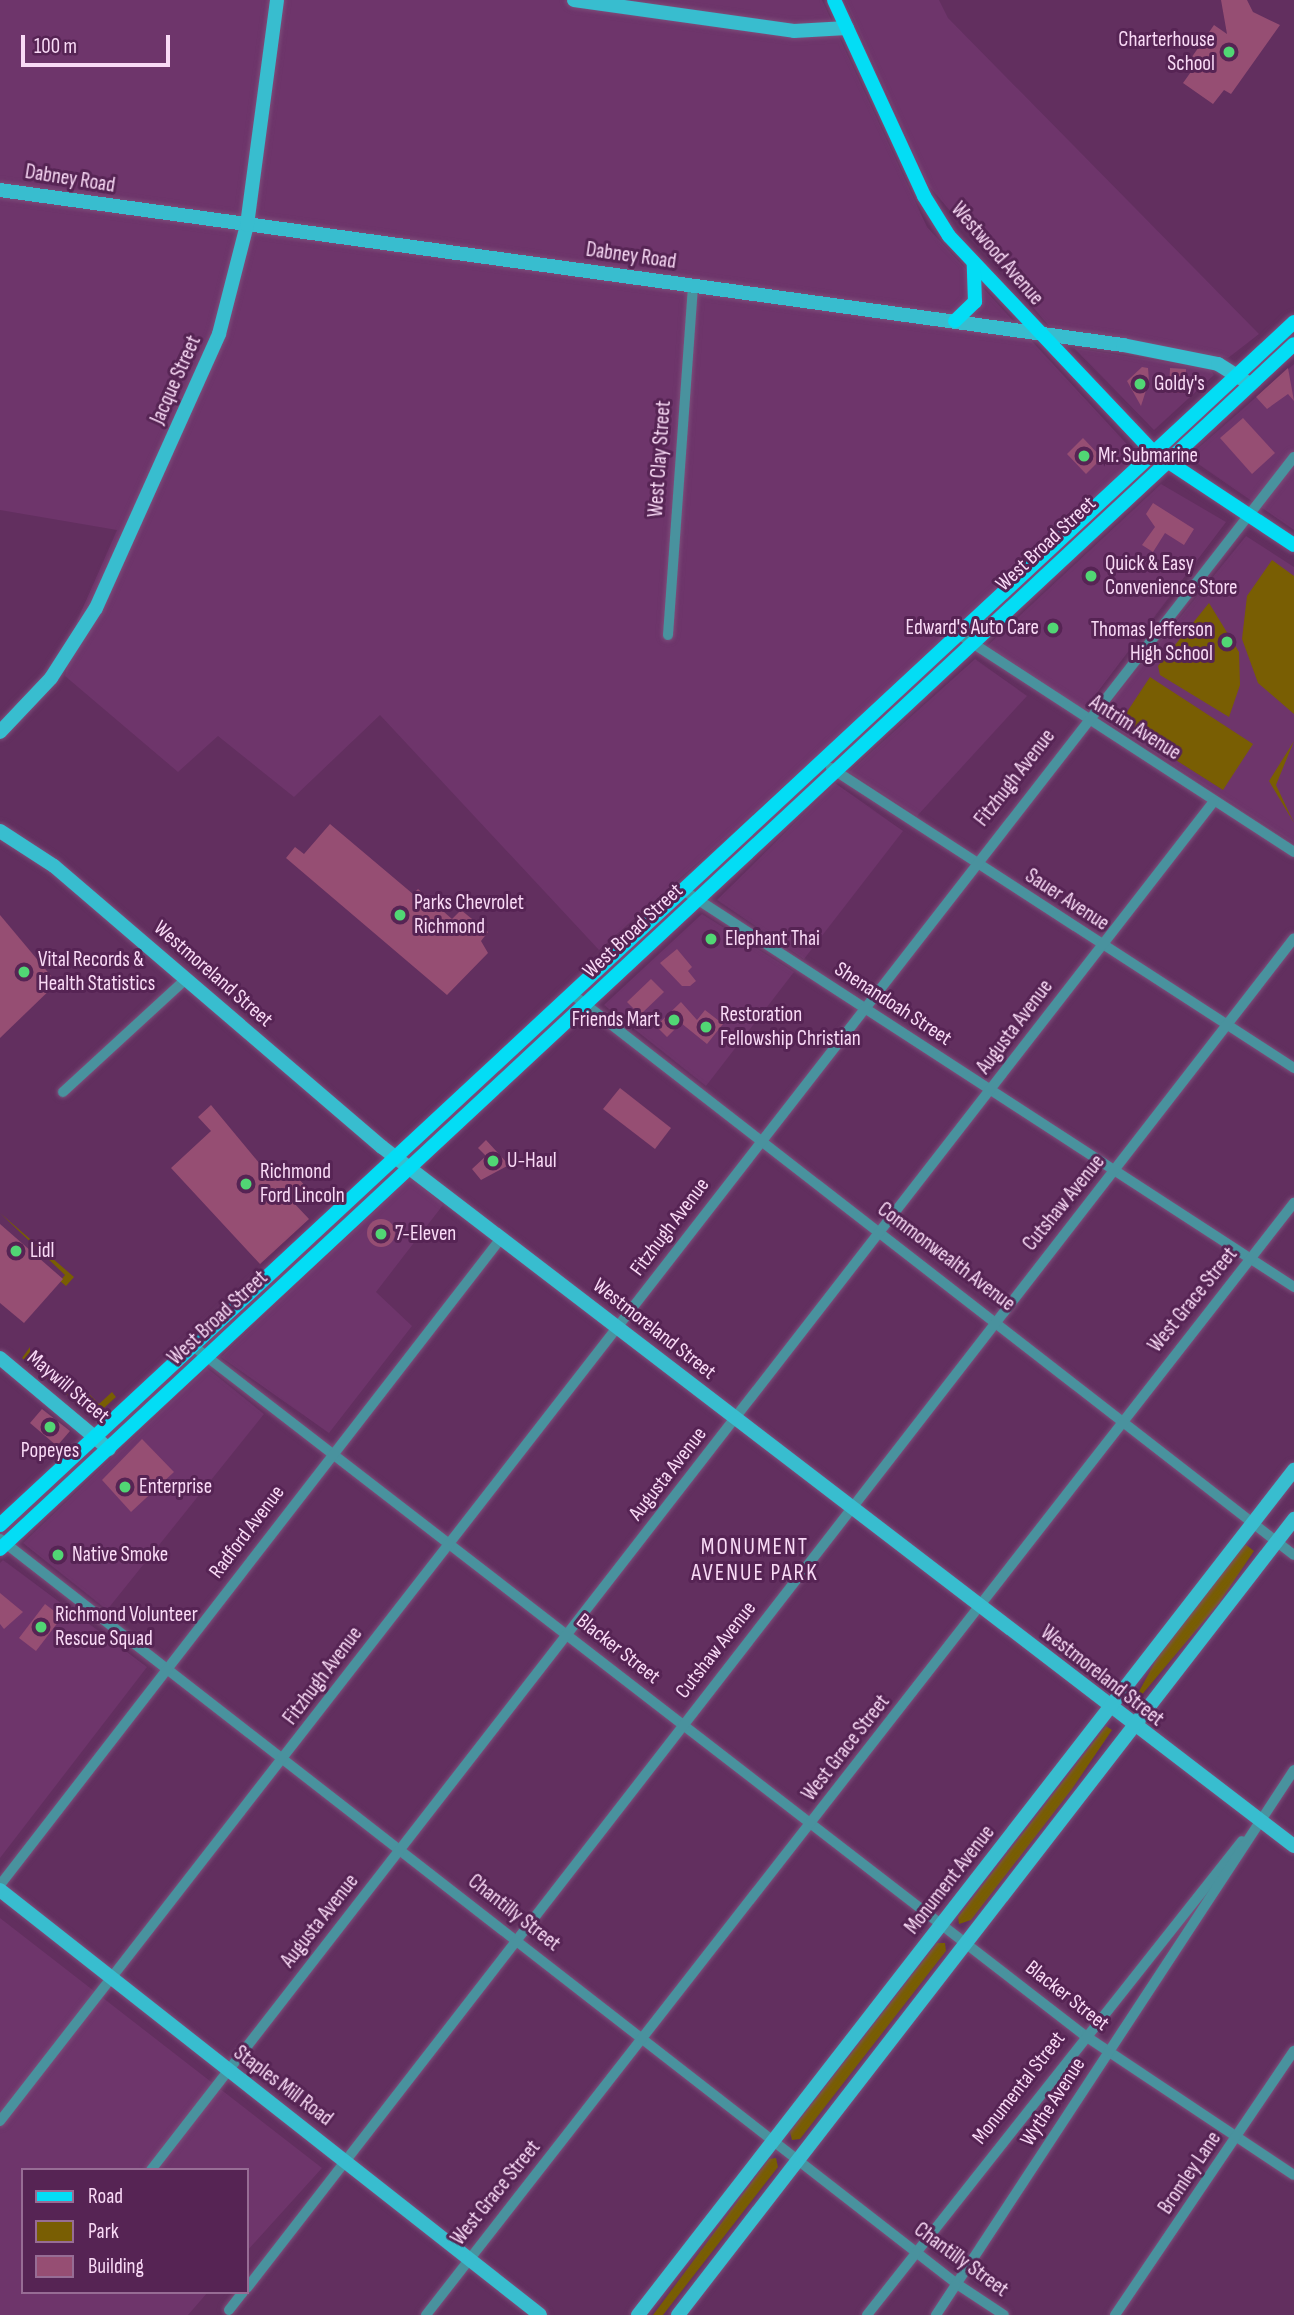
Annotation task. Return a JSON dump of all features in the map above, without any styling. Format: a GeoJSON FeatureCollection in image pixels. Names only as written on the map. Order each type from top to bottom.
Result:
{"type":"FeatureCollection","features":[{"type":"Feature","properties":{"kind":"main road","name":"Westwood Avenue"},"geometry":{"type":"LineString","coordinates":[[834,0],[934,216],[974,265],[1153,451],[1294,545]]}},
{"type":"Feature","properties":{"kind":"main road"},"geometry":{"type":"LineString","coordinates":[[955,321],[975,302],[974,265]]}},
{"type":"Feature","properties":{"kind":"main road","name":"West Broad Street"},"geometry":{"type":"LineString","coordinates":[[0,1525],[1294,322]]}},
{"type":"Feature","properties":{"kind":"main road","name":"West Broad Street"},"geometry":{"type":"LineString","coordinates":[[2,1544],[108,1449],[1165,461],[1294,344]]}},
{"type":"Feature","properties":{"kind":"street","name":"Jacque Street"},"geometry":{"type":"LineString","coordinates":[[0,732],[51,678],[96,608],[219,334],[247,225],[277,0]]}},
{"type":"Feature","properties":{"kind":"street"},"geometry":{"type":"LineString","coordinates":[[574,0],[794,31],[847,28]]}},
{"type":"Feature","properties":{"kind":"street","name":"Dabney Road"},"geometry":{"type":"LineString","coordinates":[[0,190],[1161,351],[1239,372]]}},
{"type":"Feature","properties":{"kind":"street","name":"West Clay Street"},"geometry":{"type":"LineString","coordinates":[[668,635],[693,285]]}},
{"type":"Feature","properties":{"kind":"street"},"geometry":{"type":"LineString","coordinates":[[1239,372],[1250,384]]}},
{"type":"Feature","properties":{"kind":"street","name":"Fitzhugh Avenue"},"geometry":{"type":"LineString","coordinates":[[0,2121],[284,1760],[449,1542],[618,1328],[761,1138],[866,1010],[973,863],[1294,457]]}},
{"type":"Feature","properties":{"kind":"street","name":"Antrim Avenue"},"geometry":{"type":"LineString","coordinates":[[957,633],[1085,720],[1294,852]]}},
{"type":"Feature","properties":{"kind":"street","name":"Sauer Avenue"},"geometry":{"type":"LineString","coordinates":[[821,761],[973,863],[1294,1068]]}},
{"type":"Feature","properties":{"kind":"street","name":"Augusta Avenue"},"geometry":{"type":"LineString","coordinates":[[153,2168],[1214,801]]}},
{"type":"Feature","properties":{"kind":"street","name":"Westmoreland Street"},"geometry":{"type":"LineString","coordinates":[[0,831],[54,866],[396,1158],[502,1237],[1109,1709],[1294,1846]]}},
{"type":"Feature","properties":{"kind":"street","name":"Shenandoah Street"},"geometry":{"type":"LineString","coordinates":[[682,890],[1294,1287]]}},
{"type":"Feature","properties":{"kind":"street","name":"Cutshaw Avenue"},"geometry":{"type":"LineString","coordinates":[[248,2287],[515,1939],[852,1509],[996,1319],[1115,1171],[1224,1023],[1294,938]]}},
{"type":"Feature","properties":{"kind":"street"},"geometry":{"type":"LineString","coordinates":[[63,1092],[186,979]]}},
{"type":"Feature","properties":{"kind":"street","name":"Commonwealth Avenue"},"geometry":{"type":"LineString","coordinates":[[572,994],[1124,1417],[1252,1524],[1294,1555]]}},
{"type":"Feature","properties":{"kind":"street","name":"West Grace Street"},"geometry":{"type":"LineString","coordinates":[[426,2315],[468,2258],[646,2039],[1124,1417],[1294,1203]]}},
{"type":"Feature","properties":{"kind":"street","name":"Radford Avenue"},"geometry":{"type":"LineString","coordinates":[[0,1888],[333,1451],[502,1237]]}},
{"type":"Feature","properties":{"kind":"street","name":"Blacker Street"},"geometry":{"type":"LineString","coordinates":[[193,1346],[684,1722],[812,1825],[1084,2035],[1236,2139],[1294,2175]]}},
{"type":"Feature","properties":{"kind":"street","name":"Maywill Street"},"geometry":{"type":"LineString","coordinates":[[0,1358],[108,1449]]}},
{"type":"Feature","properties":{"kind":"street","name":"Monument Avenue"},"geometry":{"type":"LineString","coordinates":[[638,2315],[1294,1470]]}},
{"type":"Feature","properties":{"kind":"street"},"geometry":{"type":"LineString","coordinates":[[678,2315],[1294,1519]]}},
{"type":"Feature","properties":{"kind":"street","name":"Chantilly Street"},"geometry":{"type":"LineString","coordinates":[[2,1544],[401,1849],[957,2284],[1004,2315]]}},
{"type":"Feature","properties":{"kind":"street","name":"Wythe Avenue"},"geometry":{"type":"LineString","coordinates":[[936,2315],[1294,1770]]}},
{"type":"Feature","properties":{"kind":"street","name":"Monumental Street"},"geometry":{"type":"LineString","coordinates":[[867,2315],[1084,2035],[1259,1822]]}},
{"type":"Feature","properties":{"kind":"street","name":"Staples Mill Road"},"geometry":{"type":"LineString","coordinates":[[0,1888],[111,1981],[345,2160],[540,2315]]}},
{"type":"Feature","properties":{"kind":"street","name":"Bromley Lane"},"geometry":{"type":"LineString","coordinates":[[1115,2315],[1294,2051]]}},
{"type":"Feature","properties":{"kind":"street"},"geometry":{"type":"LineString","coordinates":[[229,2310],[241,2294]]}},
{"type":"Feature","properties":{"kind":"shaded area"},"geometry":{"type":"Polygon","coordinates":[[[0,0],[822,0],[927,227],[1146,465],[599,950],[380,715],[294,797],[218,736],[178,772],[65,676],[77,621],[117,530],[0,510],[0,0]]]}},
{"type":"Feature","properties":{"kind":"shaded area"},"geometry":{"type":"Polygon","coordinates":[[[845,0],[939,0],[948,18],[1259,334],[1228,358],[1049,326],[928,185],[845,0]]]}},
{"type":"Feature","properties":{"kind":"shaded area"},"geometry":{"type":"Polygon","coordinates":[[[1074,348],[1210,369],[1214,375],[1154,430],[1074,348]]]}},
{"type":"Feature","properties":{"kind":"shaded area"},"geometry":{"type":"Polygon","coordinates":[[[1294,364],[1294,530],[1188,457],[1294,364]]]}},
{"type":"Feature","properties":{"kind":"shaded area"},"geometry":{"type":"Polygon","coordinates":[[[1161,484],[1226,522],[1084,710],[987,646],[1161,484]]]}},
{"type":"Feature","properties":{"kind":"shaded area","name":"Thomas Jefferson High School"},"geometry":{"type":"Polygon","coordinates":[[[1246,536],[1294,567],[1294,843],[1099,717],[1246,536]]]}},
{"type":"Feature","properties":{"kind":"shaded area"},"geometry":{"type":"Polygon","coordinates":[[[975,659],[1027,696],[917,816],[849,772],[975,659]]]}},
{"type":"Feature","properties":{"kind":"shaded area"},"geometry":{"type":"Polygon","coordinates":[[[835,783],[903,831],[804,959],[717,900],[835,783]]]}},
{"type":"Feature","properties":{"kind":"shaded area"},"geometry":{"type":"Polygon","coordinates":[[[702,914],[794,972],[706,1086],[604,1005],[702,914]]]}},
{"type":"Feature","properties":{"kind":"shaded area"},"geometry":{"type":"Polygon","coordinates":[[[411,1176],[443,1205],[376,1292],[412,1326],[329,1433],[221,1357],[411,1176]]]}},
{"type":"Feature","properties":{"kind":"shaded area"},"geometry":{"type":"Polygon","coordinates":[[[207,1368],[264,1414],[107,1610],[23,1543],[207,1368]]]}},
{"type":"Feature","properties":{"kind":"shaded area"},"geometry":{"type":"Polygon","coordinates":[[[3,1560],[147,1667],[0,1858],[0,1563],[3,1560]]]}},
{"type":"Feature","properties":{"kind":"shaded area"},"geometry":{"type":"Polygon","coordinates":[[[0,1918],[322,2168],[248,2250],[248,2168],[21,2168],[21,2294],[206,2294],[188,2315],[0,2315],[0,1918]]]}},
{"type":"Feature","properties":{"kind":"green space"},"geometry":{"type":"Polygon","coordinates":[[[1272,560],[1294,576],[1294,714],[1258,683],[1242,639],[1247,596],[1272,560]]]}},
{"type":"Feature","properties":{"kind":"green space"},"geometry":{"type":"Polygon","coordinates":[[[1209,603],[1239,652],[1240,685],[1229,717],[1160,675],[1158,666],[1209,603]]]}},
{"type":"Feature","properties":{"kind":"green space"},"geometry":{"type":"Polygon","coordinates":[[[1150,677],[1253,744],[1223,790],[1119,724],[1150,677]]]}},
{"type":"Feature","properties":{"kind":"green space"},"geometry":{"type":"Polygon","coordinates":[[[1294,741],[1276,785],[1294,823],[1269,781],[1294,741]]]}},
{"type":"Feature","properties":{"kind":"green space"},"geometry":{"type":"Polygon","coordinates":[[[0,1213],[74,1277],[66,1286],[60,1281],[65,1275],[0,1213]]]}},
{"type":"Feature","properties":{"kind":"green space"},"geometry":{"type":"Polygon","coordinates":[[[30,1347],[30,1355],[83,1401],[90,1395],[99,1404],[112,1392],[116,1397],[94,1417],[22,1358],[30,1347]]]}},
{"type":"Feature","properties":{"kind":"green space"},"geometry":{"type":"Polygon","coordinates":[[[1245,1544],[1254,1551],[1219,1603],[1129,1710],[1162,1649],[1245,1544]]]}},
{"type":"Feature","properties":{"kind":"green space"},"geometry":{"type":"Polygon","coordinates":[[[1106,1726],[1112,1730],[1072,1789],[971,1920],[959,1924],[958,1917],[1106,1726]]]}},
{"type":"Feature","properties":{"kind":"green space"},"geometry":{"type":"Polygon","coordinates":[[[937,1943],[945,1943],[946,1951],[800,2139],[792,2140],[790,2132],[937,1943]]]}},
{"type":"Feature","properties":{"kind":"green space"},"geometry":{"type":"Polygon","coordinates":[[[776,2158],[778,2167],[663,2315],[653,2315],[769,2159],[776,2158]]]}},
{"type":"Feature","properties":{"kind":"building","name":"Charterhouse School"},"geometry":{"type":"Polygon","coordinates":[[[1221,0],[1247,0],[1253,12],[1280,25],[1231,94],[1224,90],[1213,104],[1183,83],[1193,69],[1187,64],[1214,25],[1227,34],[1221,0]]]}},
{"type":"Feature","properties":{"kind":"building","name":"Goldy's"},"geometry":{"type":"Polygon","coordinates":[[[1142,367],[1148,368],[1149,381],[1141,406],[1127,381],[1142,367]]]}},
{"type":"Feature","properties":{"kind":"building"},"geometry":{"type":"Polygon","coordinates":[[[1170,368],[1186,369],[1185,393],[1169,392],[1170,368]]]}},
{"type":"Feature","properties":{"kind":"building"},"geometry":{"type":"Polygon","coordinates":[[[1288,368],[1294,401],[1288,394],[1267,409],[1256,397],[1288,368]]]}},
{"type":"Feature","properties":{"kind":"building"},"geometry":{"type":"Polygon","coordinates":[[[1243,418],[1275,453],[1252,474],[1220,438],[1243,418]]]}},
{"type":"Feature","properties":{"kind":"building","name":"Mr. Submarine"},"geometry":{"type":"Polygon","coordinates":[[[1083,438],[1102,458],[1086,474],[1067,454],[1083,438]]]}},
{"type":"Feature","properties":{"kind":"building"},"geometry":{"type":"Polygon","coordinates":[[[1153,503],[1194,529],[1184,545],[1165,533],[1153,552],[1142,545],[1155,527],[1146,514],[1153,503]]]}},
{"type":"Feature","properties":{"kind":"building","name":"Parks Chevrolet Richmond"},"geometry":{"type":"Polygon","coordinates":[[[330,824],[413,894],[418,889],[452,919],[461,910],[488,932],[481,941],[488,953],[447,995],[286,858],[295,847],[304,854],[330,824]]]}},
{"type":"Feature","properties":{"kind":"building","name":"Vital Records & Health Statistics"},"geometry":{"type":"Polygon","coordinates":[[[0,915],[57,983],[0,1038],[0,915]]]}},
{"type":"Feature","properties":{"kind":"building"},"geometry":{"type":"Polygon","coordinates":[[[677,949],[692,967],[688,971],[696,981],[690,986],[682,986],[660,963],[677,949]]]}},
{"type":"Feature","properties":{"kind":"building"},"geometry":{"type":"Polygon","coordinates":[[[651,979],[664,992],[640,1015],[627,1002],[651,979]]]}},
{"type":"Feature","properties":{"kind":"building"},"geometry":{"type":"Polygon","coordinates":[[[681,1002],[697,1020],[705,1010],[723,1024],[707,1044],[681,1023],[667,1037],[656,1026],[681,1002]]]}},
{"type":"Feature","properties":{"kind":"building"},"geometry":{"type":"Polygon","coordinates":[[[620,1088],[671,1128],[655,1149],[603,1109],[620,1088]]]}},
{"type":"Feature","properties":{"kind":"building","name":"Richmond Ford Lincoln"},"geometry":{"type":"Polygon","coordinates":[[[211,1105],[274,1181],[289,1168],[307,1188],[292,1201],[309,1219],[260,1264],[171,1168],[211,1131],[198,1117],[211,1105]]]}},
{"type":"Feature","properties":{"kind":"building","name":"U-Haul"},"geometry":{"type":"Polygon","coordinates":[[[486,1140],[509,1165],[481,1180],[472,1169],[486,1156],[478,1148],[486,1140]]]}},
{"type":"Feature","properties":{"kind":"building","name":"7-Eleven"},"geometry":{"type":"Polygon","coordinates":[[[381,1219],[391,1223],[395,1233],[391,1243],[381,1247],[371,1243],[367,1233],[371,1223],[381,1219]]]}},
{"type":"Feature","properties":{"kind":"building","name":"Lidl"},"geometry":{"type":"Polygon","coordinates":[[[0,1224],[63,1279],[24,1323],[0,1303],[0,1224]]]}},
{"type":"Feature","properties":{"kind":"building","name":"Popeyes"},"geometry":{"type":"Polygon","coordinates":[[[42,1409],[70,1431],[57,1446],[30,1423],[42,1409]]]}},
{"type":"Feature","properties":{"kind":"building"},"geometry":{"type":"Polygon","coordinates":[[[142,1439],[174,1472],[131,1512],[102,1480],[142,1439]]]}},
{"type":"Feature","properties":{"kind":"building"},"geometry":{"type":"Polygon","coordinates":[[[0,1593],[23,1612],[4,1629],[0,1624],[0,1593]]]}},
{"type":"Feature","properties":{"kind":"building","name":"Richmond Volunteer Rescue Squad"},"geometry":{"type":"Polygon","coordinates":[[[45,1604],[62,1617],[36,1651],[19,1638],[45,1604]]]}},
{"type":"Feature","properties":{"kind":"place","name":"Charterhouse School"},"geometry":{"type":"Point","coordinates":[1229,52]}},
{"type":"Feature","properties":{"kind":"place","name":"Goldy's"},"geometry":{"type":"Point","coordinates":[1140,384]}},
{"type":"Feature","properties":{"kind":"place","name":"Mr. Submarine"},"geometry":{"type":"Point","coordinates":[1084,456]}},
{"type":"Feature","properties":{"kind":"place","name":"Quick & Easy Convenience Store"},"geometry":{"type":"Point","coordinates":[1091,576]}},
{"type":"Feature","properties":{"kind":"place","name":"Edward's Auto Care"},"geometry":{"type":"Point","coordinates":[1053,628]}},
{"type":"Feature","properties":{"kind":"place","name":"Thomas Jefferson High School"},"geometry":{"type":"Point","coordinates":[1227,642]}},
{"type":"Feature","properties":{"kind":"place","name":"Parks Chevrolet Richmond"},"geometry":{"type":"Point","coordinates":[400,915]}},
{"type":"Feature","properties":{"kind":"place","name":"Elephant Thai"},"geometry":{"type":"Point","coordinates":[711,939]}},
{"type":"Feature","properties":{"kind":"place","name":"Vital Records & Health Statistics"},"geometry":{"type":"Point","coordinates":[24,972]}},
{"type":"Feature","properties":{"kind":"place","name":"Friends Mart"},"geometry":{"type":"Point","coordinates":[674,1020]}},
{"type":"Feature","properties":{"kind":"place","name":"Restoration Fellowship Christian"},"geometry":{"type":"Point","coordinates":[706,1027]}},
{"type":"Feature","properties":{"kind":"place","name":"U-Haul"},"geometry":{"type":"Point","coordinates":[493,1161]}},
{"type":"Feature","properties":{"kind":"place","name":"Richmond Ford Lincoln"},"geometry":{"type":"Point","coordinates":[246,1184]}},
{"type":"Feature","properties":{"kind":"place","name":"7-Eleven"},"geometry":{"type":"Point","coordinates":[381,1234]}},
{"type":"Feature","properties":{"kind":"place","name":"Lidl"},"geometry":{"type":"Point","coordinates":[16,1251]}},
{"type":"Feature","properties":{"kind":"place","name":"Popeyes"},"geometry":{"type":"Point","coordinates":[50,1427]}},
{"type":"Feature","properties":{"kind":"place","name":"Enterprise"},"geometry":{"type":"Point","coordinates":[125,1487]}},
{"type":"Feature","properties":{"kind":"place","name":"Native Smoke"},"geometry":{"type":"Point","coordinates":[58,1555]}},
{"type":"Feature","properties":{"kind":"place","name":"Richmond Volunteer Rescue Squad"},"geometry":{"type":"Point","coordinates":[41,1627]}},
{"type":"Feature","properties":{"kind":"district","name":"MONUMENT AVENUE PARK"},"geometry":{"type":"Point","coordinates":[755,1560]}}]}
